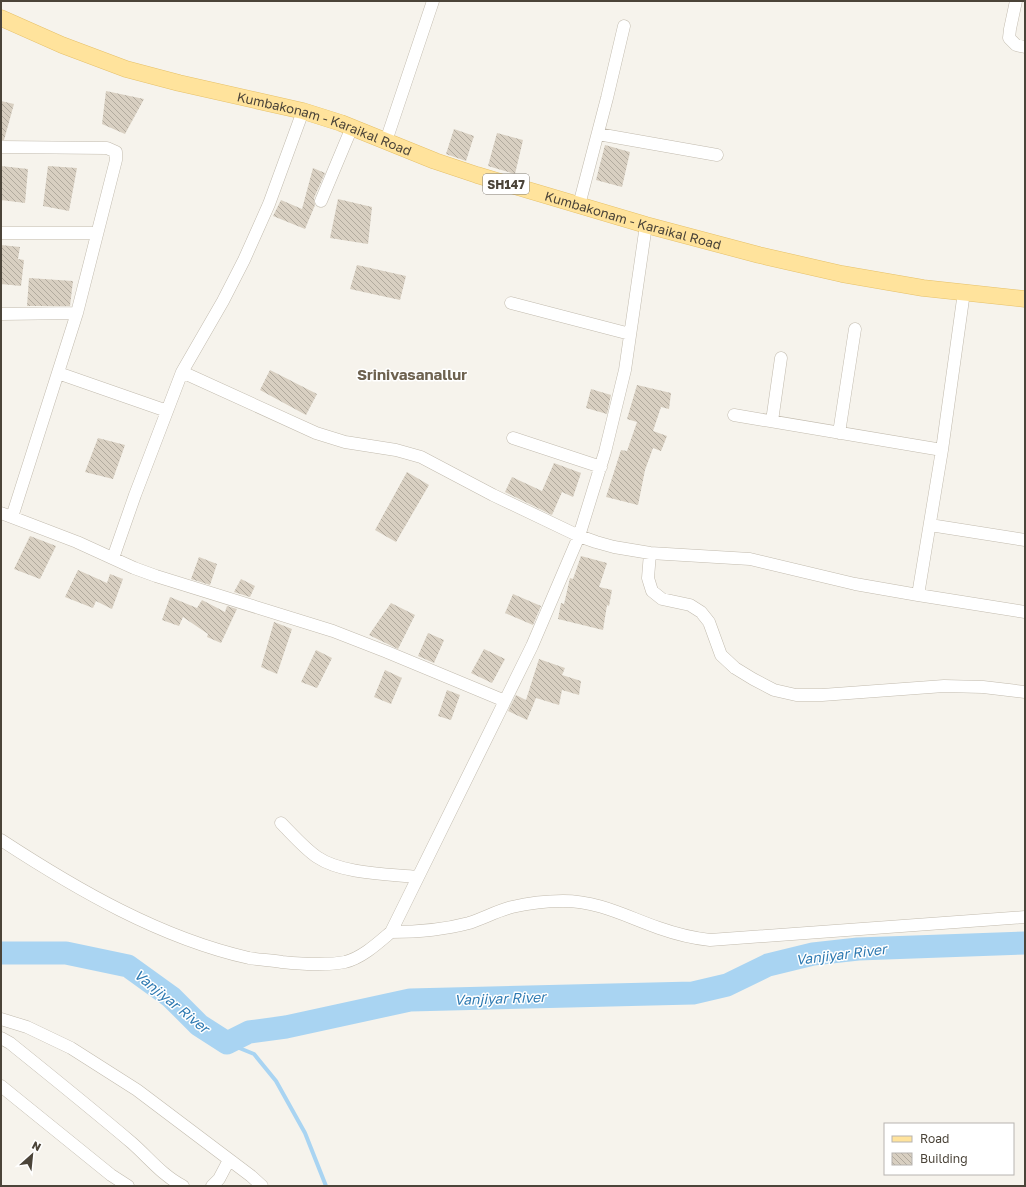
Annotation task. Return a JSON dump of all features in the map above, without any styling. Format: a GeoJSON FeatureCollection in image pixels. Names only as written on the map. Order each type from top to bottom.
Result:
{"type":"FeatureCollection","features":[{"type":"Feature","properties":{"kind":"main road","name":"Kumbakonam - Karaikal Road"},"geometry":{"type":"LineString","coordinates":[[1,18],[62,45],[126,69],[303,112],[352,127],[456,168],[646,226],[758,255],[842,274],[923,288],[1025,298]]}},
{"type":"Feature","properties":{"kind":"street"},"geometry":{"type":"LineString","coordinates":[[386,141],[433,1]]}},
{"type":"Feature","properties":{"kind":"street"},"geometry":{"type":"LineString","coordinates":[[1016,1],[1009,38],[1016,45],[1025,47]]}},
{"type":"Feature","properties":{"kind":"street"},"geometry":{"type":"LineString","coordinates":[[579,205],[624,26]]}},
{"type":"Feature","properties":{"kind":"street"},"geometry":{"type":"LineString","coordinates":[[113,558],[135,495],[182,372],[223,301],[244,260],[269,204],[303,112]]}},
{"type":"Feature","properties":{"kind":"street"},"geometry":{"type":"LineString","coordinates":[[321,201],[352,127]]}},
{"type":"Feature","properties":{"kind":"street"},"geometry":{"type":"LineString","coordinates":[[598,134],[717,155]]}},
{"type":"Feature","properties":{"kind":"street"},"geometry":{"type":"LineString","coordinates":[[1,147],[108,148],[116,152],[116,160],[77,313],[58,373],[4,514],[156,576],[340,634],[505,701]]}},
{"type":"Feature","properties":{"kind":"street"},"geometry":{"type":"LineString","coordinates":[[1,840],[116,909],[189,940],[249,958],[320,964],[346,962],[368,951],[390,932],[532,646],[579,536],[601,467],[625,370],[646,226]]}},
{"type":"Feature","properties":{"kind":"street"},"geometry":{"type":"LineString","coordinates":[[1,233],[97,233]]}},
{"type":"Feature","properties":{"kind":"street"},"geometry":{"type":"LineString","coordinates":[[918,595],[942,450],[964,292]]}},
{"type":"Feature","properties":{"kind":"street"},"geometry":{"type":"LineString","coordinates":[[511,303],[630,334]]}},
{"type":"Feature","properties":{"kind":"street"},"geometry":{"type":"LineString","coordinates":[[1,314],[77,313]]}},
{"type":"Feature","properties":{"kind":"street"},"geometry":{"type":"LineString","coordinates":[[839,433],[855,329]]}},
{"type":"Feature","properties":{"kind":"street"},"geometry":{"type":"LineString","coordinates":[[772,421],[781,358]]}},
{"type":"Feature","properties":{"kind":"street"},"geometry":{"type":"LineString","coordinates":[[182,372],[316,433],[345,442],[396,450],[421,457],[492,495],[579,536],[614,547],[650,553],[750,559],[855,584],[1025,612]]}},
{"type":"Feature","properties":{"kind":"street"},"geometry":{"type":"LineString","coordinates":[[58,373],[167,411]]}},
{"type":"Feature","properties":{"kind":"street"},"geometry":{"type":"LineString","coordinates":[[734,415],[942,450]]}},
{"type":"Feature","properties":{"kind":"street"},"geometry":{"type":"LineString","coordinates":[[513,438],[601,467]]}},
{"type":"Feature","properties":{"kind":"street"},"geometry":{"type":"LineString","coordinates":[[930,525],[1025,540]]}},
{"type":"Feature","properties":{"kind":"street"},"geometry":{"type":"LineString","coordinates":[[650,553],[648,578],[652,591],[662,599],[690,605],[701,612],[709,622],[721,655],[735,668],[774,690],[796,695],[822,695],[944,686],[983,687],[1025,692]]}},
{"type":"Feature","properties":{"kind":"street"},"geometry":{"type":"LineString","coordinates":[[281,823],[317,857],[332,864],[348,870],[417,877]]}},
{"type":"Feature","properties":{"kind":"street"},"geometry":{"type":"LineString","coordinates":[[390,932],[416,932],[449,928],[511,907],[532,903],[564,901],[594,904],[616,910],[685,936],[710,940],[1025,917]]}},
{"type":"Feature","properties":{"kind":"street"},"geometry":{"type":"LineString","coordinates":[[1,1019],[27,1027],[71,1048],[137,1090],[262,1186]]}},
{"type":"Feature","properties":{"kind":"street"},"geometry":{"type":"LineString","coordinates":[[1,1038],[10,1043],[148,1157],[167,1183],[183,1186]]}},
{"type":"Feature","properties":{"kind":"street"},"geometry":{"type":"LineString","coordinates":[[1,1086],[111,1175],[128,1186]]}},
{"type":"Feature","properties":{"kind":"street"},"geometry":{"type":"LineString","coordinates":[[212,1186],[219,1179],[230,1160]]}},
{"type":"Feature","properties":{"kind":"building"},"geometry":{"type":"Polygon","coordinates":[[[106,91],[144,99],[125,134],[102,124],[106,91]]]}},
{"type":"Feature","properties":{"kind":"building"},"geometry":{"type":"Polygon","coordinates":[[[1,101],[14,104],[4,140],[1,140],[1,101]]]}},
{"type":"Feature","properties":{"kind":"building"},"geometry":{"type":"Polygon","coordinates":[[[454,129],[474,136],[466,161],[446,154],[454,129]]]}},
{"type":"Feature","properties":{"kind":"building"},"geometry":{"type":"Polygon","coordinates":[[[497,133],[523,140],[515,174],[488,166],[497,133]]]}},
{"type":"Feature","properties":{"kind":"building"},"geometry":{"type":"Polygon","coordinates":[[[605,145],[630,152],[622,187],[596,180],[605,145]]]}},
{"type":"Feature","properties":{"kind":"building"},"geometry":{"type":"Polygon","coordinates":[[[1,166],[28,169],[25,203],[1,200],[1,166]]]}},
{"type":"Feature","properties":{"kind":"building"},"geometry":{"type":"Polygon","coordinates":[[[48,166],[77,168],[69,211],[43,206],[48,166]]]}},
{"type":"Feature","properties":{"kind":"building"},"geometry":{"type":"Polygon","coordinates":[[[313,168],[325,173],[314,198],[315,205],[305,229],[273,216],[281,200],[302,209],[313,168]]]}},
{"type":"Feature","properties":{"kind":"building"},"geometry":{"type":"Polygon","coordinates":[[[338,199],[372,207],[368,244],[330,238],[338,199]]]}},
{"type":"Feature","properties":{"kind":"building"},"geometry":{"type":"Polygon","coordinates":[[[1,245],[20,247],[18,259],[24,260],[21,286],[1,284],[1,245]]]}},
{"type":"Feature","properties":{"kind":"building"},"geometry":{"type":"Polygon","coordinates":[[[357,265],[406,276],[400,300],[350,289],[357,265]]]}},
{"type":"Feature","properties":{"kind":"building"},"geometry":{"type":"Polygon","coordinates":[[[29,278],[73,281],[70,306],[27,306],[29,278]]]}},
{"type":"Feature","properties":{"kind":"building"},"geometry":{"type":"Polygon","coordinates":[[[270,370],[317,394],[306,415],[260,390],[270,370]]]}},
{"type":"Feature","properties":{"kind":"building"},"geometry":{"type":"Polygon","coordinates":[[[637,385],[671,393],[669,409],[661,407],[653,431],[667,436],[661,451],[653,448],[645,470],[638,505],[606,497],[621,450],[627,451],[637,422],[627,419],[637,385]]]}},
{"type":"Feature","properties":{"kind":"building"},"geometry":{"type":"Polygon","coordinates":[[[591,389],[611,395],[607,414],[586,408],[591,389]]]}},
{"type":"Feature","properties":{"kind":"building"},"geometry":{"type":"Polygon","coordinates":[[[98,438],[125,445],[113,479],[85,472],[98,438]]]}},
{"type":"Feature","properties":{"kind":"building"},"geometry":{"type":"Polygon","coordinates":[[[554,463],[581,473],[573,497],[562,492],[552,515],[505,492],[512,477],[542,491],[554,463]]]}},
{"type":"Feature","properties":{"kind":"building"},"geometry":{"type":"Polygon","coordinates":[[[407,472],[429,485],[396,542],[375,530],[407,472]]]}},
{"type":"Feature","properties":{"kind":"building"},"geometry":{"type":"Polygon","coordinates":[[[30,536],[56,546],[40,579],[14,569],[30,536]]]}},
{"type":"Feature","properties":{"kind":"building"},"geometry":{"type":"Polygon","coordinates":[[[581,556],[607,563],[599,587],[612,590],[609,606],[607,605],[603,630],[558,619],[561,603],[564,604],[570,578],[573,579],[581,556]]]}},
{"type":"Feature","properties":{"kind":"building"},"geometry":{"type":"Polygon","coordinates":[[[199,557],[217,564],[210,585],[191,579],[199,557]]]}},
{"type":"Feature","properties":{"kind":"building"},"geometry":{"type":"Polygon","coordinates":[[[78,570],[107,583],[110,574],[123,579],[112,609],[96,601],[93,608],[65,597],[78,570]]]}},
{"type":"Feature","properties":{"kind":"building"},"geometry":{"type":"Polygon","coordinates":[[[241,579],[255,586],[250,597],[234,592],[241,579]]]}},
{"type":"Feature","properties":{"kind":"building"},"geometry":{"type":"Polygon","coordinates":[[[513,594],[541,606],[533,625],[505,613],[513,594]]]}},
{"type":"Feature","properties":{"kind":"building"},"geometry":{"type":"Polygon","coordinates":[[[170,597],[197,608],[202,600],[225,612],[227,606],[237,609],[221,643],[207,637],[208,634],[183,617],[179,626],[162,620],[170,597]]]}},
{"type":"Feature","properties":{"kind":"building"},"geometry":{"type":"Polygon","coordinates":[[[391,603],[415,615],[398,649],[369,635],[391,603]]]}},
{"type":"Feature","properties":{"kind":"building"},"geometry":{"type":"Polygon","coordinates":[[[274,622],[292,629],[277,674],[261,667],[274,622]]]}},
{"type":"Feature","properties":{"kind":"building"},"geometry":{"type":"Polygon","coordinates":[[[428,633],[444,640],[434,663],[418,656],[428,633]]]}},
{"type":"Feature","properties":{"kind":"building"},"geometry":{"type":"Polygon","coordinates":[[[484,649],[505,659],[492,683],[471,673],[484,649]]]}},
{"type":"Feature","properties":{"kind":"building"},"geometry":{"type":"Polygon","coordinates":[[[316,650],[332,658],[317,688],[301,682],[316,650]]]}},
{"type":"Feature","properties":{"kind":"building"},"geometry":{"type":"Polygon","coordinates":[[[539,659],[565,668],[562,675],[581,681],[579,695],[562,690],[559,705],[536,698],[527,720],[508,711],[516,695],[526,700],[539,659]]]}},
{"type":"Feature","properties":{"kind":"building"},"geometry":{"type":"Polygon","coordinates":[[[385,670],[402,678],[391,704],[374,697],[385,670]]]}},
{"type":"Feature","properties":{"kind":"building"},"geometry":{"type":"Polygon","coordinates":[[[447,690],[460,695],[451,720],[438,716],[447,690]]]}},
{"type":"Feature","properties":{"kind":"waterway","name":"Vanjiyar River"},"geometry":{"type":"LineString","coordinates":[[1,953],[66,953],[128,966],[171,997],[199,1025],[227,1043],[249,1032],[286,1027],[410,1000],[693,993],[727,985],[768,965],[813,954],[858,949],[1025,943]]}},
{"type":"Feature","properties":{"kind":"waterway"},"geometry":{"type":"LineString","coordinates":[[227,1043],[254,1054],[276,1081],[305,1133],[326,1186]]}},
{"type":"Feature","properties":{"kind":"district","name":"Srinivasanallur"},"geometry":{"type":"Point","coordinates":[412,374]}}]}
